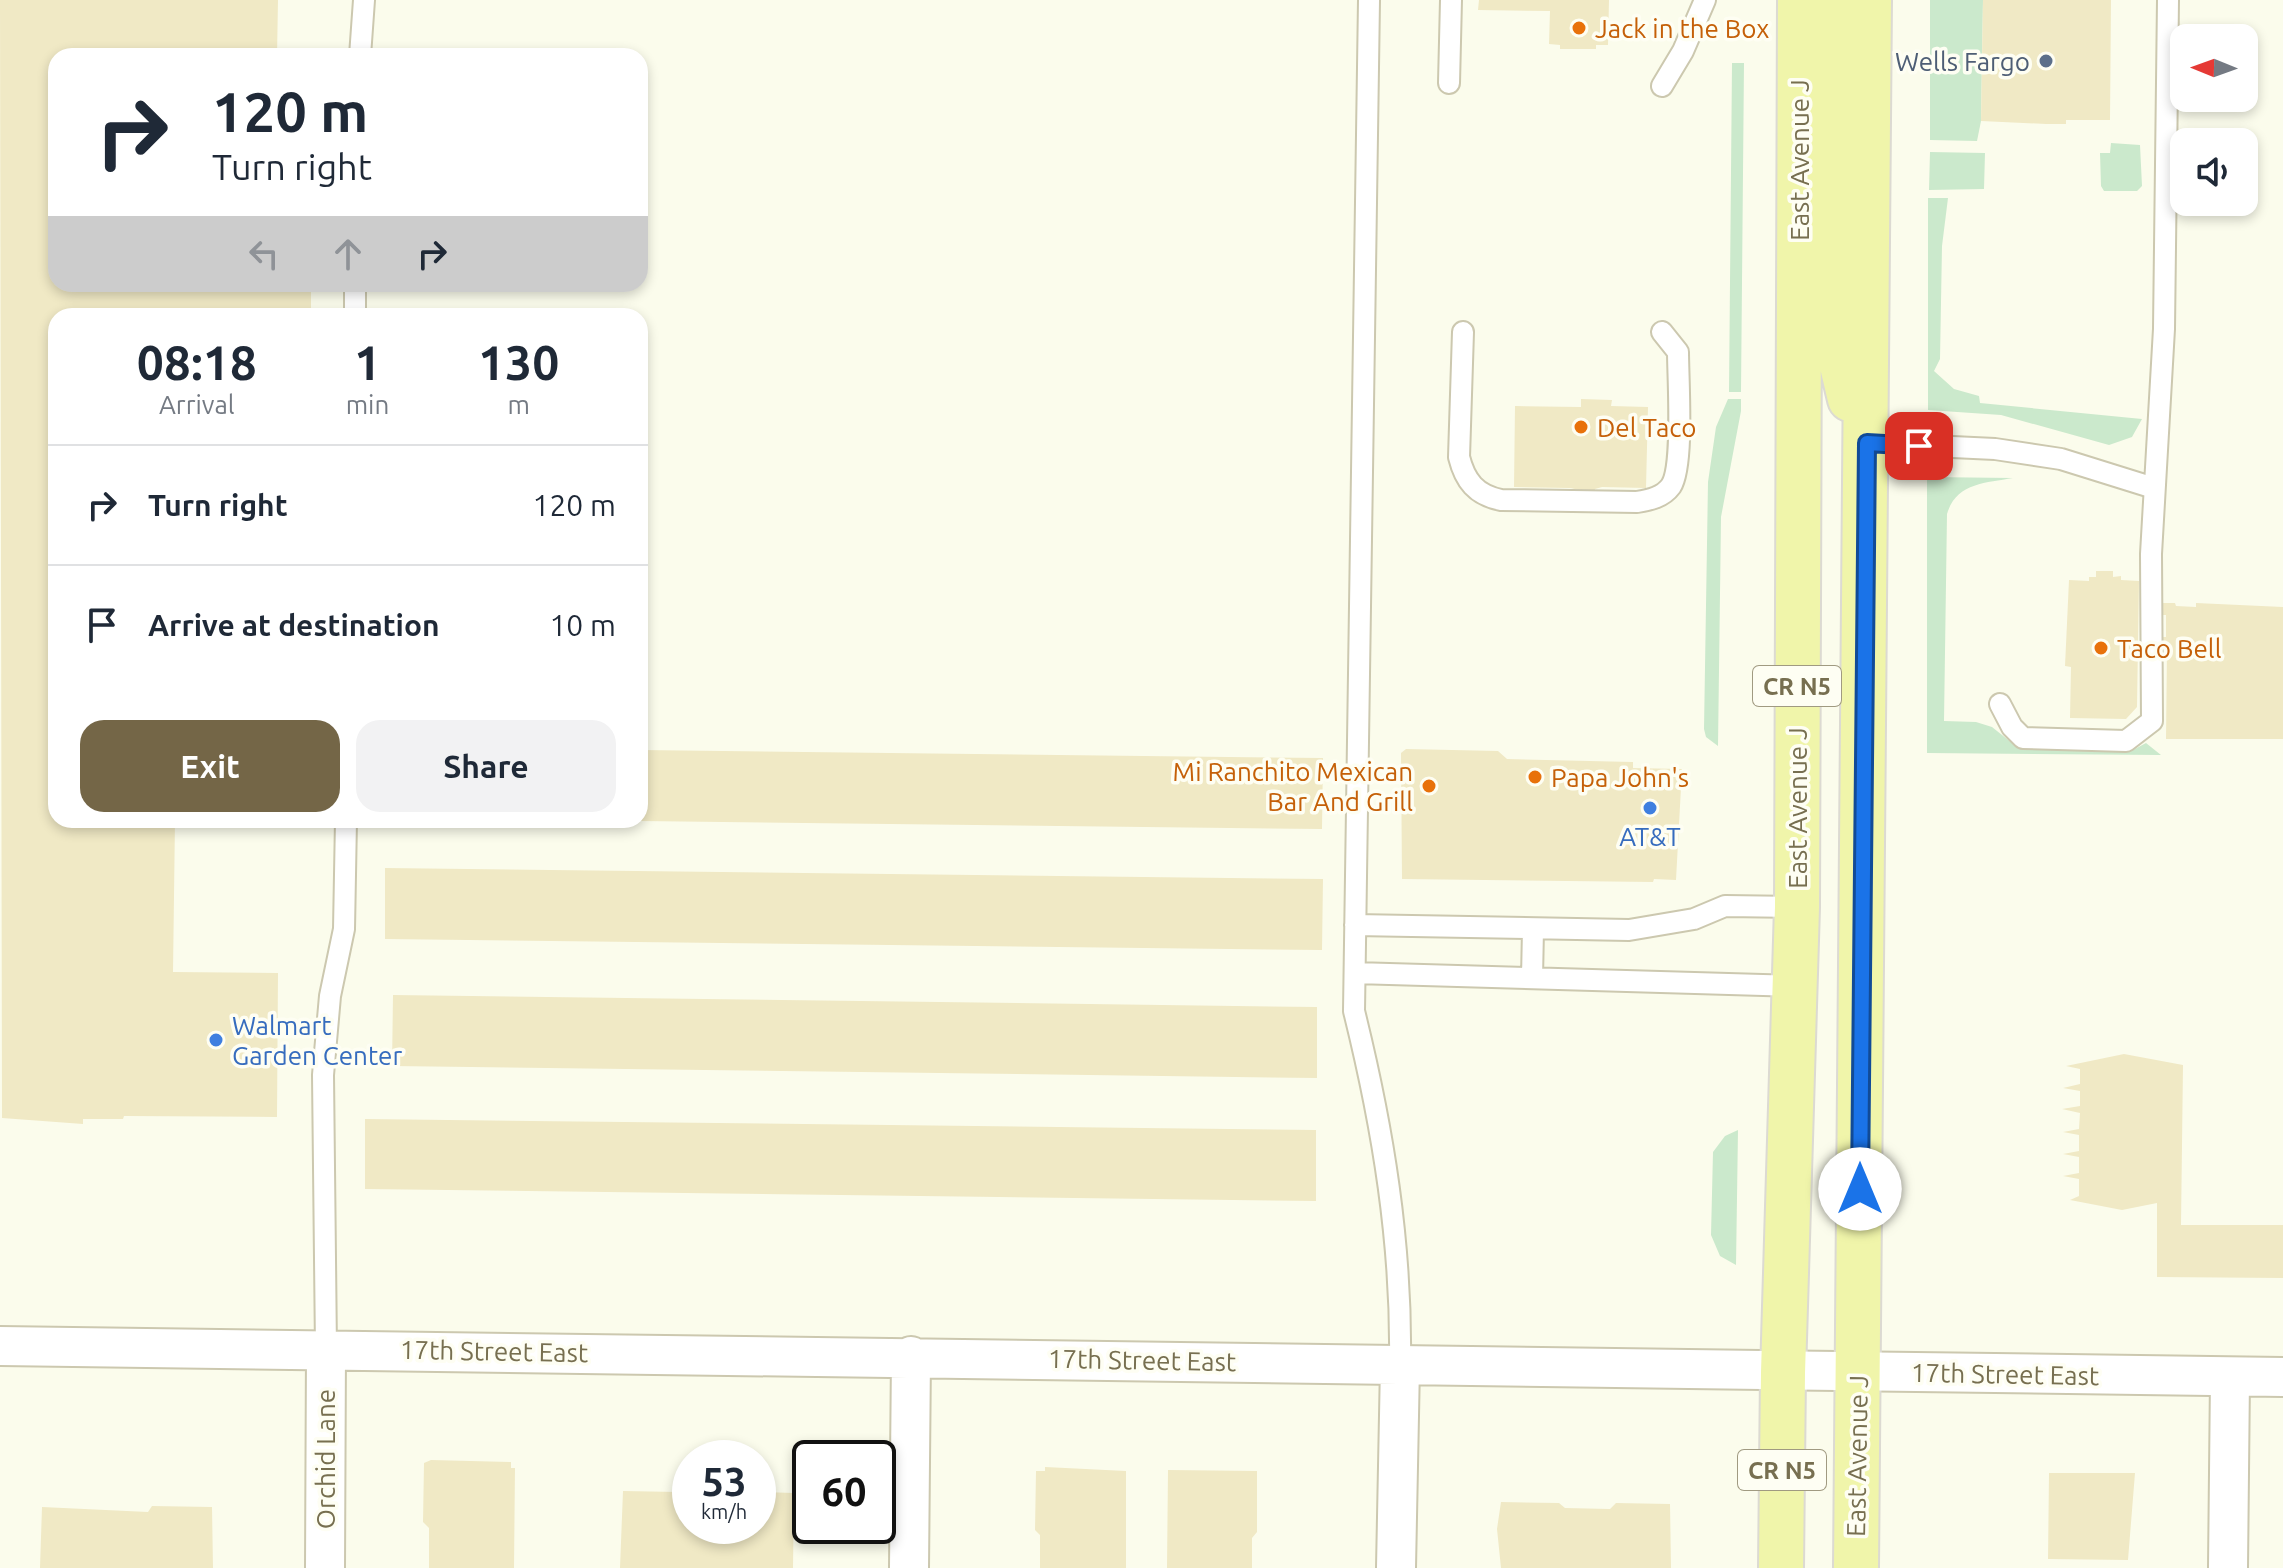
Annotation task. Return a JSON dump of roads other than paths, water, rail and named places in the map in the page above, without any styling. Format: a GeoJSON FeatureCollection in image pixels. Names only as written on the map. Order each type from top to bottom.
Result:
{"type":"FeatureCollection","features":[{"type":"Feature","properties":{"kind":"main road","name":"East Avenue J"},"geometry":{"type":"LineString","coordinates":[[1781,1568],[1783,1373],[1797,907],[1800,0]]}},
{"type":"Feature","properties":{"kind":"main road"},"geometry":{"type":"LineString","coordinates":[[1832,0],[1835,336],[1846,388],[1867,443]]}},
{"type":"Feature","properties":{"kind":"main road","name":"East Avenue J"},"geometry":{"type":"LineString","coordinates":[[1856,1568],[1869,0]]}},
{"type":"Feature","properties":{"kind":"street","name":"17th Street East"},"geometry":{"type":"LineString","coordinates":[[0,1346],[911,1356],[1783,1373],[2283,1377]]}},
{"type":"Feature","properties":{"kind":"street","name":"Orchid Lane"},"geometry":{"type":"LineString","coordinates":[[325,1568],[326,1350]]}},
{"type":"Feature","properties":{"kind":"street"},"geometry":{"type":"LineString","coordinates":[[909,1568],[911,1356]]}},
{"type":"Feature","properties":{"kind":"street"},"geometry":{"type":"LineString","coordinates":[[1396,1568],[1400,1365]]}},
{"type":"Feature","properties":{"kind":"street"},"geometry":{"type":"LineString","coordinates":[[2228,1568],[2230,1377]]}},
{"type":"Feature","properties":{"kind":"lane"},"geometry":{"type":"LineString","coordinates":[[361,48],[364,0]]}},
{"type":"Feature","properties":{"kind":"lane"},"geometry":{"type":"LineString","coordinates":[[1369,0],[1354,1011],[1377,1101],[1395,1230],[1401,1306],[1400,1365]]}},
{"type":"Feature","properties":{"kind":"lane"},"geometry":{"type":"LineString","coordinates":[[1449,83],[1451,0]]}},
{"type":"Feature","properties":{"kind":"lane"},"geometry":{"type":"LineString","coordinates":[[1662,86],[1683,51],[1705,0]]}},
{"type":"Feature","properties":{"kind":"lane"},"geometry":{"type":"LineString","coordinates":[[2000,704],[2012,727],[2023,738],[2126,741],[2152,721],[2151,554],[2164,329],[2168,0]]}},
{"type":"Feature","properties":{"kind":"lane"},"geometry":{"type":"LineString","coordinates":[[1463,332],[1459,457],[1464,475],[1475,488],[1486,497],[1501,500],[1637,502],[1656,498],[1671,485],[1677,466],[1678,352],[1662,332]]}},
{"type":"Feature","properties":{"kind":"lane"},"geometry":{"type":"LineString","coordinates":[[1867,443],[1995,449],[2048,457],[2154,488]]}},
{"type":"Feature","properties":{"kind":"lane"},"geometry":{"type":"LineString","coordinates":[[326,1350],[323,1075],[330,996],[344,929],[346,828]]}},
{"type":"Feature","properties":{"kind":"lane"},"geometry":{"type":"LineString","coordinates":[[1355,925],[1629,930],[1694,919],[1725,906],[1797,907]]}},
{"type":"Feature","properties":{"kind":"lane"},"geometry":{"type":"LineString","coordinates":[[1532,978],[1533,929]]}},
{"type":"Feature","properties":{"kind":"lane"},"geometry":{"type":"LineString","coordinates":[[1355,973],[1796,986]]}},
{"type":"Feature","properties":{"kind":"place","name":"Jack in the Box"},"geometry":{"type":"Point","coordinates":[1579,28]}},
{"type":"Feature","properties":{"kind":"place","name":"Wells Fargo"},"geometry":{"type":"Point","coordinates":[2046,61]}},
{"type":"Feature","properties":{"kind":"place","name":"Del Taco"},"geometry":{"type":"Point","coordinates":[1581,427]}},
{"type":"Feature","properties":{"kind":"place","name":"Taco Bell"},"geometry":{"type":"Point","coordinates":[2101,648]}},
{"type":"Feature","properties":{"kind":"place","name":"Papa John's"},"geometry":{"type":"Point","coordinates":[1535,777]}},
{"type":"Feature","properties":{"kind":"place","name":"Mi Ranchito Mexican Bar And Grill"},"geometry":{"type":"Point","coordinates":[1429,786]}},
{"type":"Feature","properties":{"kind":"place","name":"AT&T"},"geometry":{"type":"Point","coordinates":[1650,808]}},
{"type":"Feature","properties":{"kind":"place","name":"Walmart Garden Center"},"geometry":{"type":"Point","coordinates":[216,1040]}}]}
